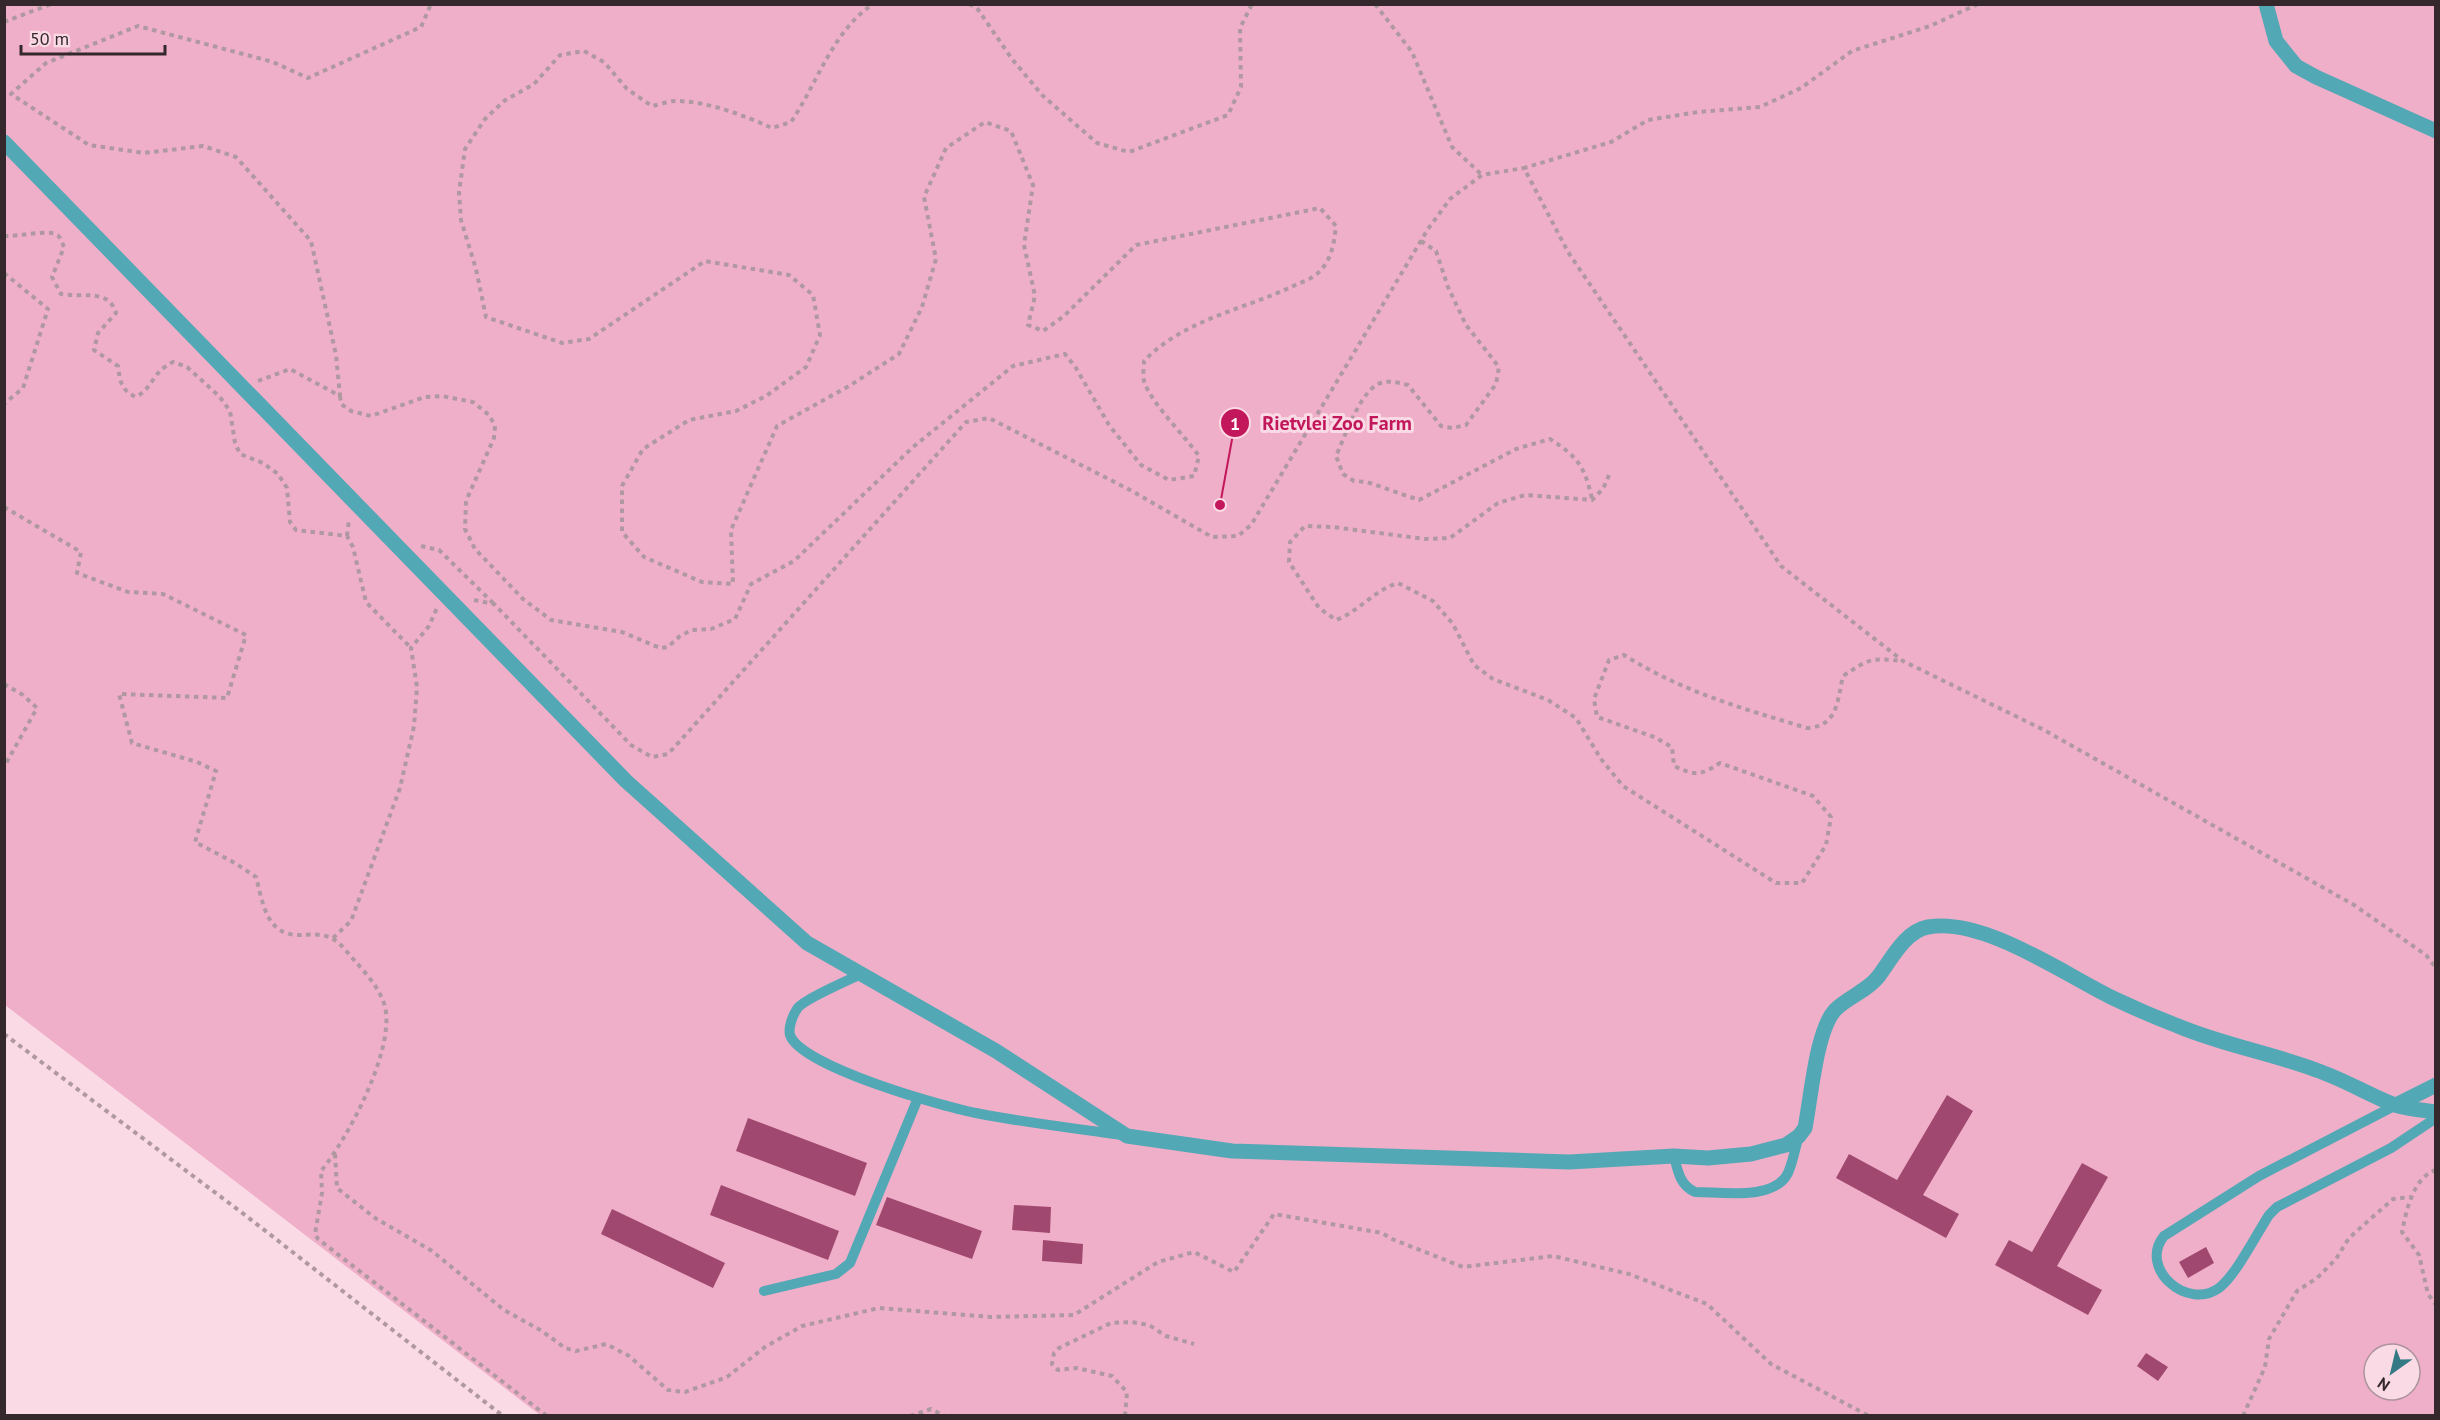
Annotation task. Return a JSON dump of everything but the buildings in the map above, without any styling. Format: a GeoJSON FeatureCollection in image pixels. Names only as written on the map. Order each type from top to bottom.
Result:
{"type":"FeatureCollection","features":[{"type":"Feature","properties":{"kind":"street"},"geometry":{"type":"LineString","coordinates":[[2266,4],[2276,41],[2296,66],[2436,131]]}},
{"type":"Feature","properties":{"kind":"street"},"geometry":{"type":"LineString","coordinates":[[4,142],[626,781],[807,943],[996,1051],[1127,1136],[1232,1151],[1569,1162],[1674,1156],[1708,1158],[1751,1154],[1786,1145],[1806,1128],[1820,1045],[1825,1027],[1833,1012],[1845,1001],[1873,984],[1906,939],[1925,927],[1947,925],[1970,928],[2052,964],[2115,999],[2179,1027],[2214,1040],[2318,1070],[2396,1105],[2436,1112]]}},
{"type":"Feature","properties":{"kind":"street"},"geometry":{"type":"LineString","coordinates":[[2396,1105],[2436,1085]]}},
{"type":"Feature","properties":{"kind":"lane"},"geometry":{"type":"LineString","coordinates":[[861,974],[798,1006],[791,1021],[790,1034],[798,1046],[823,1063],[918,1098],[979,1114],[1127,1136]]}},
{"type":"Feature","properties":{"kind":"lane"},"geometry":{"type":"LineString","coordinates":[[764,1291],[836,1274],[850,1263],[918,1098]]}},
{"type":"Feature","properties":{"kind":"lane"},"geometry":{"type":"LineString","coordinates":[[2396,1105],[2259,1176],[2164,1236],[2159,1242],[2156,1257],[2160,1271],[2179,1290],[2195,1296],[2211,1293],[2226,1282],[2269,1215],[2277,1207],[2391,1148],[2436,1118]]}},
{"type":"Feature","properties":{"kind":"lane"},"geometry":{"type":"LineString","coordinates":[[1674,1156],[1682,1182],[1686,1188],[1695,1192],[1766,1192],[1780,1184],[1788,1173],[1799,1136]]}},
{"type":"Feature","properties":{"kind":"path"},"geometry":{"type":"LineString","coordinates":[[4,22],[51,4]]}},
{"type":"Feature","properties":{"kind":"path"},"geometry":{"type":"LineString","coordinates":[[431,4],[421,27],[308,78],[273,62],[138,26],[46,63],[11,94],[89,144],[144,153],[203,146],[236,157],[311,241],[336,355],[341,404],[351,411],[371,416],[424,397],[442,396],[473,402],[489,416],[495,426],[494,438],[466,501],[465,529],[475,549],[523,599],[551,620],[622,632],[660,648],[668,647],[680,636],[692,630],[711,629],[735,619],[751,584],[794,561],[913,447],[1013,366],[1065,354],[1076,368],[1109,425],[1141,465],[1169,480],[1194,476],[1199,456],[1160,407],[1144,382],[1144,361],[1160,345],[1190,328],[1263,300],[1318,273],[1333,250],[1336,226],[1320,208],[1136,245],[1064,316],[1043,331],[1028,325],[1035,296],[1024,245],[1033,185],[1011,131],[985,122],[946,148],[924,197],[936,259],[922,307],[899,354],[849,386],[777,426],[731,530],[733,584],[702,582],[644,557],[622,532],[622,486],[643,448],[689,420],[736,411],[766,396],[806,367],[820,335],[813,295],[789,275],[705,261],[589,339],[561,343],[486,317],[476,269],[461,220],[459,192],[465,149],[485,120],[504,100],[534,84],[560,56],[584,51],[604,62],[627,89],[652,106],[675,101],[703,105],[749,118],[772,128],[790,122],[843,31],[860,13],[873,4]]}},
{"type":"Feature","properties":{"kind":"path"},"geometry":{"type":"LineString","coordinates":[[969,4],[977,8],[1012,59],[1043,96],[1097,142],[1129,152],[1228,115],[1240,87],[1240,28],[1252,4]]}},
{"type":"Feature","properties":{"kind":"path"},"geometry":{"type":"LineString","coordinates":[[1375,4],[1412,52],[1452,147],[1482,175]]}},
{"type":"Feature","properties":{"kind":"path"},"geometry":{"type":"LineString","coordinates":[[418,545],[438,550],[494,604],[631,745],[652,757],[668,754],[966,422],[989,418],[1132,491],[1212,537],[1238,536],[1251,525],[1421,241],[1450,199],[1482,175],[1524,168],[1611,142],[1648,120],[1698,112],[1760,107],[1801,88],[1852,51],[1930,26],[1978,4]]}},
{"type":"Feature","properties":{"kind":"path"},"geometry":{"type":"LineString","coordinates":[[1524,168],[1569,252],[1781,566],[1903,661],[2044,730],[2354,905],[2426,955],[2436,968]]}},
{"type":"Feature","properties":{"kind":"path"},"geometry":{"type":"LineString","coordinates":[[4,236],[17,237],[37,233],[54,233],[59,236],[64,247],[52,277],[61,294],[107,298],[114,306],[116,313],[98,333],[94,350],[118,366],[120,383],[126,393],[136,397],[144,393],[160,368],[173,362],[187,367],[219,396],[230,411],[235,443],[240,453],[263,463],[278,474],[286,488],[290,522],[296,530],[347,536],[353,547],[366,602],[411,648],[416,697],[414,726],[400,788],[351,921],[333,938]]}},
{"type":"Feature","properties":{"kind":"path"},"geometry":{"type":"LineString","coordinates":[[1421,241],[1436,250],[1466,325],[1499,367],[1496,384],[1466,425],[1452,428],[1441,426],[1408,385],[1383,382],[1374,386],[1364,396],[1336,456],[1343,474],[1353,481],[1367,482],[1419,500],[1516,449],[1550,439],[1569,451],[1586,473],[1592,500]]}},
{"type":"Feature","properties":{"kind":"path"},"geometry":{"type":"LineString","coordinates":[[4,273],[48,309],[22,388],[4,404]]}},
{"type":"Feature","properties":{"kind":"path"},"geometry":{"type":"LineString","coordinates":[[243,386],[290,369],[340,396]]}},
{"type":"Feature","properties":{"kind":"path"},"geometry":{"type":"LineString","coordinates":[[1609,475],[1603,489],[1592,500],[1525,495],[1498,504],[1450,538],[1425,539],[1333,527],[1305,526],[1290,542],[1289,562],[1319,608],[1336,620],[1351,614],[1369,602],[1382,588],[1398,583],[1433,601],[1453,624],[1474,665],[1493,679],[1548,700],[1576,718],[1601,759],[1623,786],[1776,884],[1802,883],[1826,845],[1831,816],[1813,796],[1720,763],[1701,775],[1691,774],[1674,766],[1671,747],[1653,737],[1597,717],[1594,699],[1609,660],[1624,655],[1656,675],[1707,697],[1807,728],[1820,727],[1834,716],[1843,676],[1873,658],[1903,661]]}},
{"type":"Feature","properties":{"kind":"path"},"geometry":{"type":"LineString","coordinates":[[4,507],[81,552],[77,573],[128,592],[163,594],[246,635],[227,698],[119,694],[132,743],[197,762],[216,771],[195,842],[256,877],[268,920],[278,928],[293,935],[312,934],[333,938],[377,988],[386,1012],[383,1051],[362,1101],[335,1154],[321,1171],[322,1193],[315,1234],[318,1239],[547,1416]]}},
{"type":"Feature","properties":{"kind":"path"},"geometry":{"type":"LineString","coordinates":[[411,648],[429,626],[445,594],[494,604]]}},
{"type":"Feature","properties":{"kind":"path"},"geometry":{"type":"LineString","coordinates":[[4,684],[23,695],[37,708],[4,767]]}},
{"type":"Feature","properties":{"kind":"path"},"geometry":{"type":"LineString","coordinates":[[4,1034],[245,1215],[503,1416]]}},
{"type":"Feature","properties":{"kind":"path"},"geometry":{"type":"LineString","coordinates":[[335,1154],[337,1188],[375,1218],[432,1251],[504,1310],[542,1331],[565,1348],[576,1351],[606,1344],[629,1356],[668,1390],[685,1392],[726,1377],[765,1347],[802,1326],[879,1308],[991,1317],[1074,1315],[1158,1262],[1194,1252],[1234,1272],[1274,1214],[1382,1233],[1463,1267],[1552,1256],[1629,1274],[1707,1304],[1771,1364],[1869,1416]]}},
{"type":"Feature","properties":{"kind":"path"},"geometry":{"type":"LineString","coordinates":[[2436,1170],[2430,1172],[2410,1197],[2402,1233],[2419,1255],[2428,1294],[2436,1305]]}},
{"type":"Feature","properties":{"kind":"path"},"geometry":{"type":"LineString","coordinates":[[2244,1416],[2265,1367],[2269,1339],[2297,1291],[2317,1278],[2336,1259],[2349,1238],[2392,1199],[2410,1197]]}},
{"type":"Feature","properties":{"kind":"path"},"geometry":{"type":"LineString","coordinates":[[1125,1416],[1127,1392],[1112,1376],[1077,1368],[1058,1370],[1052,1364],[1053,1353],[1059,1347],[1111,1323],[1131,1322],[1149,1325],[1166,1336],[1194,1344]]}},
{"type":"Feature","properties":{"kind":"path"},"geometry":{"type":"LineString","coordinates":[[910,1416],[931,1409],[945,1416]]}},
{"type":"Feature","properties":{"kind":"shaded area"},"geometry":{"type":"Polygon","coordinates":[[[4,5],[2435,5],[2435,1415],[540,1415],[5,1005],[4,5]]]}},
{"type":"Feature","properties":{"kind":"place","name":"Rietvlei Zoo Farm"},"geometry":{"type":"Point","coordinates":[1220,505]}}]}
